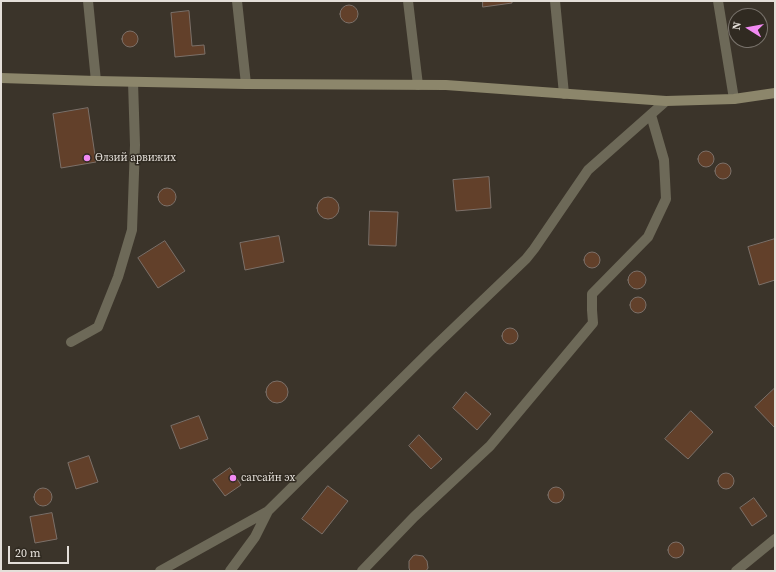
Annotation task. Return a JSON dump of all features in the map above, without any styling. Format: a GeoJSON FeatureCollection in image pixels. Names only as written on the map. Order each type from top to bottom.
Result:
{"type":"FeatureCollection","features":[{"type":"Feature","properties":{"kind":"main road"},"geometry":{"type":"LineString","coordinates":[[1,78],[246,84],[418,84],[666,101],[734,99],[775,93]]}},
{"type":"Feature","properties":{"kind":"street"},"geometry":{"type":"LineString","coordinates":[[88,1],[96,81]]}},
{"type":"Feature","properties":{"kind":"street"},"geometry":{"type":"LineString","coordinates":[[237,1],[246,84]]}},
{"type":"Feature","properties":{"kind":"street"},"geometry":{"type":"LineString","coordinates":[[408,1],[418,84]]}},
{"type":"Feature","properties":{"kind":"street"},"geometry":{"type":"LineString","coordinates":[[555,1],[564,94]]}},
{"type":"Feature","properties":{"kind":"street"},"geometry":{"type":"LineString","coordinates":[[718,1],[734,99]]}},
{"type":"Feature","properties":{"kind":"street"},"geometry":{"type":"LineString","coordinates":[[71,342],[98,327],[118,277],[132,230],[135,145],[133,82]]}},
{"type":"Feature","properties":{"kind":"street"},"geometry":{"type":"LineString","coordinates":[[160,571],[268,511],[432,349],[526,259],[588,170],[666,101]]}},
{"type":"Feature","properties":{"kind":"street"},"geometry":{"type":"LineString","coordinates":[[362,571],[414,517],[490,446],[593,323],[592,294],[648,237],[666,199],[664,160],[651,115]]}},
{"type":"Feature","properties":{"kind":"street"},"geometry":{"type":"LineString","coordinates":[[230,571],[255,537],[268,511]]}},
{"type":"Feature","properties":{"kind":"street"},"geometry":{"type":"LineString","coordinates":[[736,571],[775,539]]}},
{"type":"Feature","properties":{"kind":"building"},"geometry":{"type":"Polygon","coordinates":[[[483,1],[512,1],[512,3],[483,7],[483,1]]]}},
{"type":"Feature","properties":{"kind":"building"},"geometry":{"type":"Polygon","coordinates":[[[345,5],[353,5],[358,10],[356,21],[353,23],[345,23],[340,18],[340,10],[345,5]]]}},
{"type":"Feature","properties":{"kind":"building"},"geometry":{"type":"Polygon","coordinates":[[[189,11],[192,46],[204,45],[205,54],[175,57],[171,13],[189,11]]]}},
{"type":"Feature","properties":{"kind":"building"},"geometry":{"type":"Polygon","coordinates":[[[127,31],[133,31],[138,36],[136,45],[133,47],[127,47],[122,42],[122,36],[127,31]]]}},
{"type":"Feature","properties":{"kind":"building"},"geometry":{"type":"Polygon","coordinates":[[[88,108],[96,162],[61,168],[53,114],[88,108]]]}},
{"type":"Feature","properties":{"kind":"building"},"geometry":{"type":"Polygon","coordinates":[[[706,151],[712,153],[714,159],[712,165],[706,167],[700,165],[698,159],[700,153],[706,151]]]}},
{"type":"Feature","properties":{"kind":"building"},"geometry":{"type":"Polygon","coordinates":[[[723,163],[729,165],[731,171],[729,177],[723,179],[717,177],[715,171],[717,165],[723,163]]]}},
{"type":"Feature","properties":{"kind":"building"},"geometry":{"type":"Polygon","coordinates":[[[489,177],[491,208],[456,211],[453,180],[489,177]]]}},
{"type":"Feature","properties":{"kind":"building"},"geometry":{"type":"Polygon","coordinates":[[[167,188],[173,191],[176,197],[173,203],[167,206],[161,203],[158,197],[161,191],[167,188]]]}},
{"type":"Feature","properties":{"kind":"building"},"geometry":{"type":"Polygon","coordinates":[[[328,197],[336,200],[339,208],[336,216],[328,219],[320,216],[317,208],[320,200],[328,197]]]}},
{"type":"Feature","properties":{"kind":"building"},"geometry":{"type":"Polygon","coordinates":[[[370,211],[398,212],[396,246],[369,245],[370,211]]]}},
{"type":"Feature","properties":{"kind":"building"},"geometry":{"type":"Polygon","coordinates":[[[279,236],[284,262],[245,270],[240,243],[279,236]]]}},
{"type":"Feature","properties":{"kind":"building"},"geometry":{"type":"Polygon","coordinates":[[[775,239],[775,280],[759,285],[748,247],[775,239]]]}},
{"type":"Feature","properties":{"kind":"building"},"geometry":{"type":"Polygon","coordinates":[[[165,241],[185,271],[158,288],[138,258],[165,241]]]}},
{"type":"Feature","properties":{"kind":"building"},"geometry":{"type":"Polygon","coordinates":[[[592,252],[598,254],[600,260],[598,266],[592,268],[586,266],[584,260],[586,254],[592,252]]]}},
{"type":"Feature","properties":{"kind":"building"},"geometry":{"type":"Polygon","coordinates":[[[633,271],[641,271],[646,276],[644,287],[641,289],[633,289],[628,284],[628,276],[633,271]]]}},
{"type":"Feature","properties":{"kind":"building"},"geometry":{"type":"Polygon","coordinates":[[[638,297],[644,299],[646,305],[644,311],[638,313],[632,311],[630,305],[632,299],[638,297]]]}},
{"type":"Feature","properties":{"kind":"building"},"geometry":{"type":"Polygon","coordinates":[[[510,328],[516,330],[518,336],[516,342],[510,344],[504,342],[502,336],[504,330],[510,328]]]}},
{"type":"Feature","properties":{"kind":"building"},"geometry":{"type":"Polygon","coordinates":[[[277,381],[285,384],[288,392],[285,400],[277,403],[269,400],[266,392],[269,384],[277,381]]]}},
{"type":"Feature","properties":{"kind":"building"},"geometry":{"type":"Polygon","coordinates":[[[775,388],[775,428],[755,407],[775,388]]]}},
{"type":"Feature","properties":{"kind":"building"},"geometry":{"type":"Polygon","coordinates":[[[466,392],[491,414],[477,430],[453,408],[466,392]]]}},
{"type":"Feature","properties":{"kind":"building"},"geometry":{"type":"Polygon","coordinates":[[[691,411],[713,432],[688,459],[665,439],[691,411]]]}},
{"type":"Feature","properties":{"kind":"building"},"geometry":{"type":"Polygon","coordinates":[[[199,416],[208,439],[180,449],[171,426],[199,416]]]}},
{"type":"Feature","properties":{"kind":"building"},"geometry":{"type":"Polygon","coordinates":[[[419,435],[442,459],[431,469],[409,446],[419,435]]]}},
{"type":"Feature","properties":{"kind":"building"},"geometry":{"type":"Polygon","coordinates":[[[89,456],[98,482],[76,489],[68,463],[89,456]]]}},
{"type":"Feature","properties":{"kind":"building"},"geometry":{"type":"Polygon","coordinates":[[[230,468],[241,485],[225,496],[213,480],[230,468]]]}},
{"type":"Feature","properties":{"kind":"building"},"geometry":{"type":"Polygon","coordinates":[[[726,473],[732,475],[734,481],[732,487],[726,489],[720,487],[718,481],[720,475],[726,473]]]}},
{"type":"Feature","properties":{"kind":"building"},"geometry":{"type":"Polygon","coordinates":[[[328,486],[348,501],[322,534],[302,519],[328,486]]]}},
{"type":"Feature","properties":{"kind":"building"},"geometry":{"type":"Polygon","coordinates":[[[556,487],[563,492],[564,495],[559,502],[556,503],[549,498],[548,495],[553,488],[556,487]]]}},
{"type":"Feature","properties":{"kind":"building"},"geometry":{"type":"Polygon","coordinates":[[[43,488],[49,491],[52,497],[49,503],[43,506],[37,503],[34,497],[37,491],[43,488]]]}},
{"type":"Feature","properties":{"kind":"building"},"geometry":{"type":"Polygon","coordinates":[[[754,498],[767,516],[752,526],[740,508],[754,498]]]}},
{"type":"Feature","properties":{"kind":"building"},"geometry":{"type":"Polygon","coordinates":[[[52,513],[57,539],[35,543],[30,517],[52,513]]]}},
{"type":"Feature","properties":{"kind":"building"},"geometry":{"type":"Polygon","coordinates":[[[676,542],[682,544],[684,550],[682,556],[676,558],[670,556],[668,550],[670,544],[676,542]]]}},
{"type":"Feature","properties":{"kind":"building"},"geometry":{"type":"Polygon","coordinates":[[[416,555],[423,556],[427,561],[428,568],[426,571],[410,571],[409,561],[416,555]]]}},
{"type":"Feature","properties":{"kind":"place","name":"Өлзий арвижих"},"geometry":{"type":"Point","coordinates":[87,158]}},
{"type":"Feature","properties":{"kind":"place","name":"сагсайн эх"},"geometry":{"type":"Point","coordinates":[233,478]}}]}
